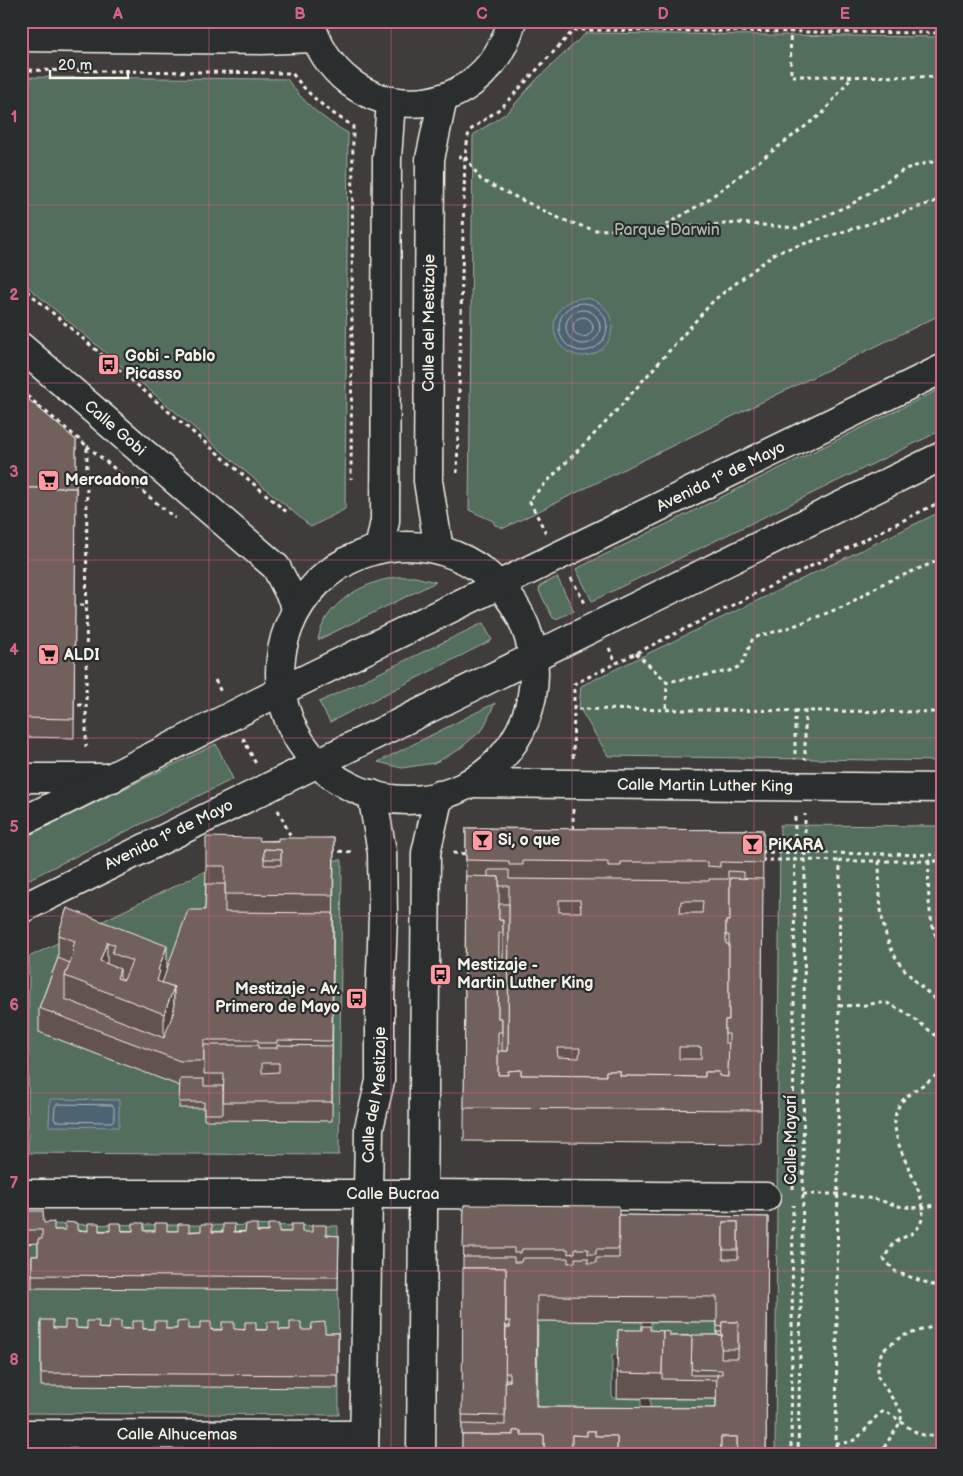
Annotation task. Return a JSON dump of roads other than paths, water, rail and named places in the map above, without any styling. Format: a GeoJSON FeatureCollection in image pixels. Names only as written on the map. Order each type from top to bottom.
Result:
{"type":"FeatureCollection","features":[{"type":"Feature","properties":{"kind":"street"},"geometry":{"type":"LineString","coordinates":[[21,37],[262,40],[312,30],[324,56],[337,72],[353,85],[371,95],[392,101],[409,103],[443,98],[464,88],[482,75],[497,58],[507,38],[512,21]]}},
{"type":"Feature","properties":{"kind":"street","name":"Calle del Mestizaje"},"geometry":{"type":"LineString","coordinates":[[439,550],[429,493],[428,462],[430,158],[443,98]]}},
{"type":"Feature","properties":{"kind":"street"},"geometry":{"type":"LineString","coordinates":[[379,549],[385,521],[387,158],[392,101]]}},
{"type":"Feature","properties":{"kind":"street","name":"Calle Gobi"},"geometry":{"type":"LineString","coordinates":[[21,347],[276,567],[297,608]]}},
{"type":"Feature","properties":{"kind":"street","name":"Avenida 1º de Mayo"},"geometry":{"type":"LineString","coordinates":[[21,822],[112,778],[281,691],[560,557],[942,369]]}},
{"type":"Feature","properties":{"kind":"street","name":"Avenida 1º de Mayo"},"geometry":{"type":"LineString","coordinates":[[21,909],[942,456]]}},
{"type":"Feature","properties":{"kind":"street"},"geometry":{"type":"LineString","coordinates":[[400,546],[439,550],[472,564],[500,586],[519,614],[529,636],[534,658],[533,689],[528,714],[514,744],[502,758],[481,777],[457,790],[415,799],[360,791],[336,779],[317,763],[304,748],[290,723],[281,691],[280,665],[286,635],[297,608],[321,579],[332,570],[379,549],[400,546]]}},
{"type":"Feature","properties":{"kind":"street","name":"Calle Gobi"},"geometry":{"type":"LineString","coordinates":[[276,567],[321,579]]}},
{"type":"Feature","properties":{"kind":"street"},"geometry":{"type":"LineString","coordinates":[[21,778],[112,778]]}},
{"type":"Feature","properties":{"kind":"street","name":"Calle Martin Luther King"},"geometry":{"type":"LineString","coordinates":[[469,784],[942,788]]}},
{"type":"Feature","properties":{"kind":"street","name":"Calle del Mestizaje"},"geometry":{"type":"LineString","coordinates":[[364,1445],[369,1128],[380,1081],[383,917],[382,852],[372,794]]}},
{"type":"Feature","properties":{"kind":"street"},"geometry":{"type":"LineString","coordinates":[[421,1455],[426,853],[439,795]]}},
{"type":"Feature","properties":{"kind":"street","name":"Calle Bucraa"},"geometry":{"type":"LineString","coordinates":[[21,1194],[424,1194],[766,1198]]}},
{"type":"Feature","properties":{"kind":"street","name":"Calle Alhucemas"},"geometry":{"type":"LineString","coordinates":[[21,1434],[364,1445]]}},
{"type":"Feature","properties":{"kind":"water"},"geometry":{"type":"Polygon","coordinates":[[[583,298],[594,300],[607,311],[612,327],[610,338],[599,351],[583,356],[572,354],[559,343],[554,327],[556,316],[567,303],[583,298]]]}},
{"type":"Feature","properties":{"kind":"water"},"geometry":{"type":"Polygon","coordinates":[[[50,1099],[119,1100],[119,1127],[49,1126],[50,1099]]]}},
{"type":"Feature","properties":{"kind":"place","name":"Gobi - Pablo Picasso"},"geometry":{"type":"Point","coordinates":[109,365]}},
{"type":"Feature","properties":{"kind":"place","name":"Mercadona"},"geometry":{"type":"Point","coordinates":[49,480]}},
{"type":"Feature","properties":{"kind":"place","name":"ALDI"},"geometry":{"type":"Point","coordinates":[48,655]}},
{"type":"Feature","properties":{"kind":"place","name":"Si, o que"},"geometry":{"type":"Point","coordinates":[482,840]}},
{"type":"Feature","properties":{"kind":"place","name":"PiKARA"},"geometry":{"type":"Point","coordinates":[752,845]}},
{"type":"Feature","properties":{"kind":"place","name":"Mestizaje - Martin Luther King"},"geometry":{"type":"Point","coordinates":[441,974]}},
{"type":"Feature","properties":{"kind":"place","name":"Mestizaje - Av. Primero de Mayo"},"geometry":{"type":"Point","coordinates":[356,998]}},
{"type":"Feature","properties":{"kind":"park label","name":"Parque Darwin"},"geometry":{"type":"Point","coordinates":[667,230]}}]}
